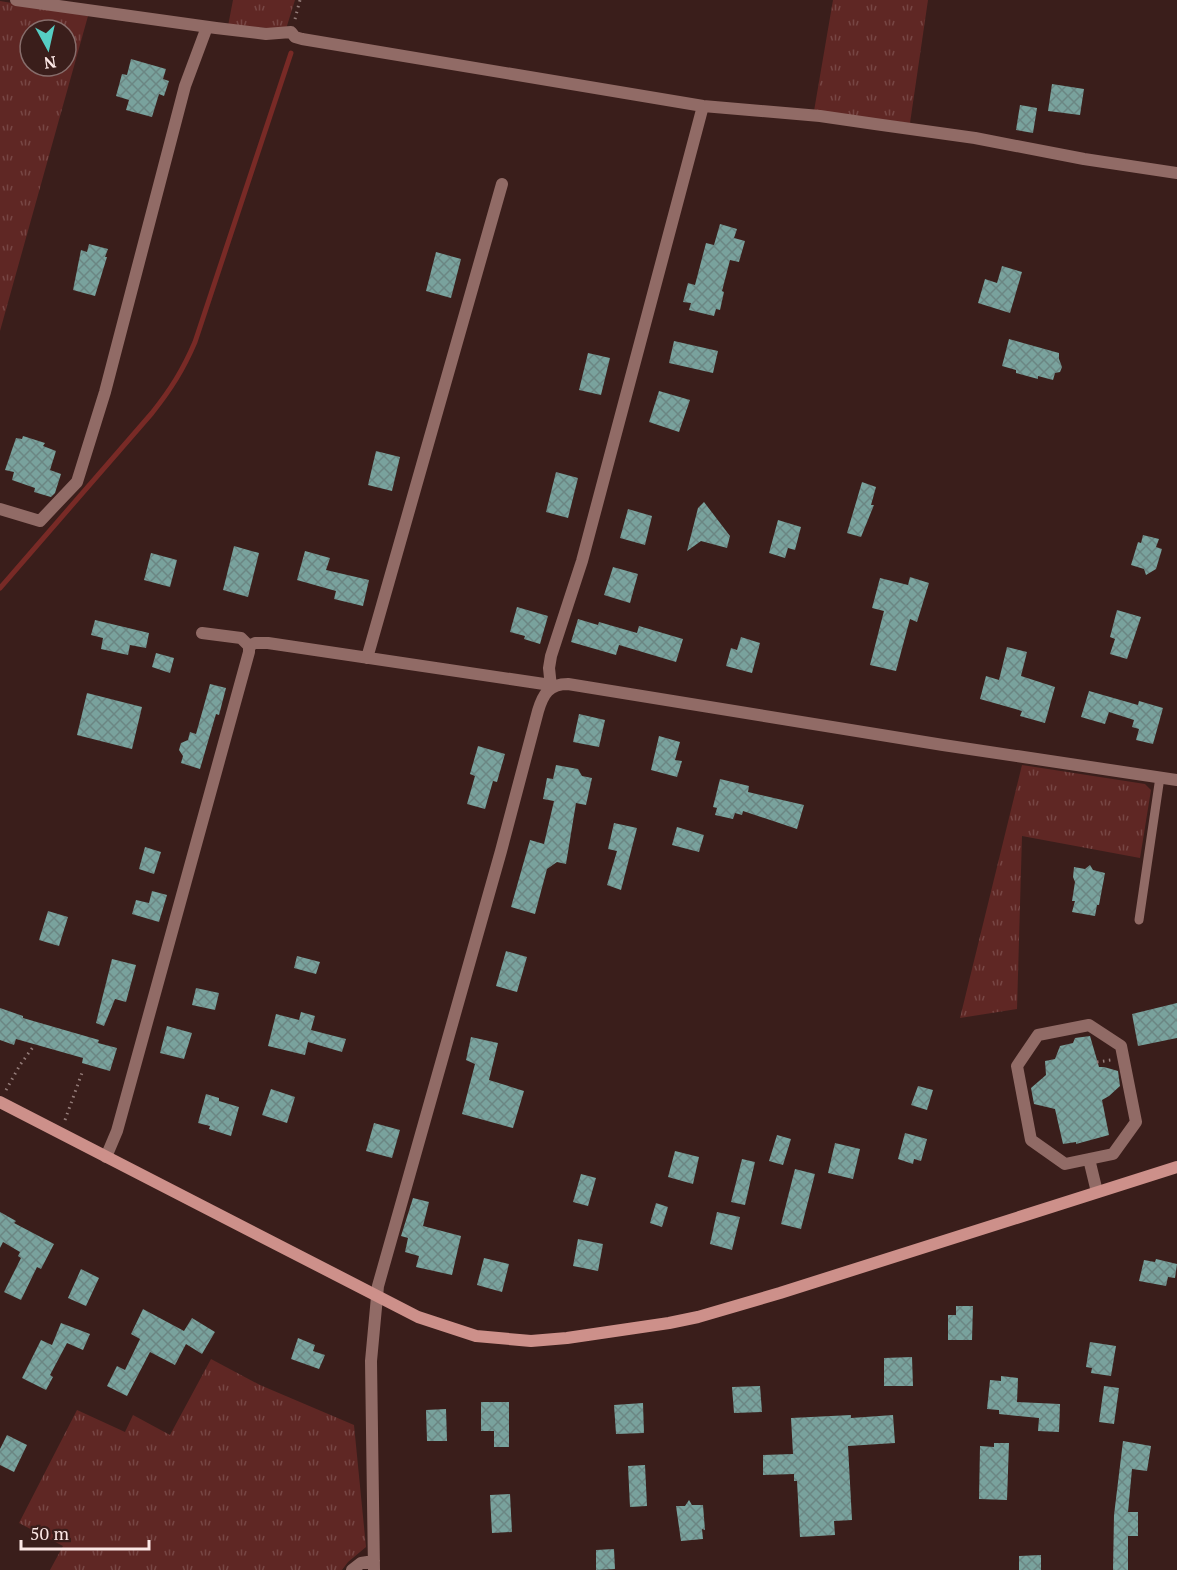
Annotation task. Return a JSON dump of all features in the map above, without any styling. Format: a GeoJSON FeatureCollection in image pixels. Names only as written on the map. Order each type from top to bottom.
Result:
{"type":"FeatureCollection","features":[{"type":"Feature","properties":{"kind":"street"},"geometry":{"type":"LineString","coordinates":[[16,0],[267,34],[291,32],[295,37],[302,39],[371,52],[703,106],[820,116],[975,138],[1084,159],[1177,172]]}},
{"type":"Feature","properties":{"kind":"street"},"geometry":{"type":"LineString","coordinates":[[0,509],[40,521],[77,482],[105,392],[185,86],[207,27]]}},
{"type":"Feature","properties":{"kind":"street"},"geometry":{"type":"LineString","coordinates":[[551,687],[549,668],[551,656],[582,561],[703,106]]}},
{"type":"Feature","properties":{"kind":"street"},"geometry":{"type":"LineString","coordinates":[[367,658],[502,184]]}},
{"type":"Feature","properties":{"kind":"street"},"geometry":{"type":"LineString","coordinates":[[202,633],[241,638],[249,646]]}},
{"type":"Feature","properties":{"kind":"street"},"geometry":{"type":"LineString","coordinates":[[249,646],[255,643],[268,643],[538,683],[551,687],[568,684],[943,745],[1177,780]]}},
{"type":"Feature","properties":{"kind":"street"},"geometry":{"type":"LineString","coordinates":[[106,1157],[117,1131],[148,1022],[249,646]]}},
{"type":"Feature","properties":{"kind":"street"},"geometry":{"type":"LineString","coordinates":[[351,1570],[361,1563],[374,1566],[371,1361],[376,1321],[376,1296],[538,711],[545,692],[551,687]]}},
{"type":"Feature","properties":{"kind":"street"},"geometry":{"type":"LineString","coordinates":[[1089,1025],[1121,1047],[1136,1122],[1113,1154],[1089,1159],[1065,1164],[1031,1140],[1017,1066],[1038,1035],[1089,1025]]}},
{"type":"Feature","properties":{"kind":"street"},"geometry":{"type":"LineString","coordinates":[[1,1103],[418,1317],[453,1330],[501,1340],[531,1341],[567,1338],[637,1329],[698,1317],[1177,1167]]}},
{"type":"Feature","properties":{"kind":"street"},"geometry":{"type":"LineString","coordinates":[[1089,1159],[1097,1192]]}},
{"type":"Feature","properties":{"kind":"lane"},"geometry":{"type":"LineString","coordinates":[[1139,920],[1160,777]]}},
{"type":"Feature","properties":{"kind":"path"},"geometry":{"type":"LineString","coordinates":[[291,32],[300,0]]}},
{"type":"Feature","properties":{"kind":"path"},"geometry":{"type":"LineString","coordinates":[[1,1103],[8,1085],[33,1047]]}},
{"type":"Feature","properties":{"kind":"path"},"geometry":{"type":"LineString","coordinates":[[61,1133],[84,1070]]}},
{"type":"Feature","properties":{"kind":"green space"},"geometry":{"type":"Polygon","coordinates":[[[233,0],[295,0],[286,29],[228,26],[233,0]]]}},
{"type":"Feature","properties":{"kind":"green space"},"geometry":{"type":"Polygon","coordinates":[[[833,0],[928,0],[910,123],[814,111],[833,0]]]}},
{"type":"Feature","properties":{"kind":"green space"},"geometry":{"type":"Polygon","coordinates":[[[0,1],[88,16],[78,52],[78,18],[18,18],[18,78],[71,78],[0,331],[0,1]]]}},
{"type":"Feature","properties":{"kind":"green space"},"geometry":{"type":"Polygon","coordinates":[[[1022,765],[1145,784],[1151,790],[1140,858],[1022,836],[1017,1009],[960,1018],[1022,765]]]}},
{"type":"Feature","properties":{"kind":"green space"},"geometry":{"type":"Polygon","coordinates":[[[211,1359],[260,1385],[354,1425],[366,1547],[342,1570],[50,1570],[63,1546],[19,1523],[77,1410],[125,1432],[133,1415],[170,1435],[211,1359]]]}},
{"type":"Feature","properties":{"kind":"building"},"geometry":{"type":"Polygon","coordinates":[[[131,59],[166,69],[163,79],[169,81],[164,96],[159,94],[152,117],[126,110],[129,100],[116,96],[122,74],[127,75],[131,59]]]}},
{"type":"Feature","properties":{"kind":"building"},"geometry":{"type":"Polygon","coordinates":[[[1052,84],[1084,89],[1080,115],[1048,111],[1052,84]]]}},
{"type":"Feature","properties":{"kind":"building"},"geometry":{"type":"Polygon","coordinates":[[[1020,105],[1037,108],[1033,133],[1016,130],[1020,105]]]}},
{"type":"Feature","properties":{"kind":"building"},"geometry":{"type":"Polygon","coordinates":[[[720,224],[737,229],[734,238],[745,241],[739,262],[730,260],[720,310],[716,309],[714,316],[689,310],[691,303],[683,302],[688,283],[695,285],[706,243],[714,245],[720,224]]]}},
{"type":"Feature","properties":{"kind":"building"},"geometry":{"type":"Polygon","coordinates":[[[89,244],[108,249],[95,296],[73,290],[81,250],[87,252],[89,244]]]}},
{"type":"Feature","properties":{"kind":"building"},"geometry":{"type":"Polygon","coordinates":[[[436,252],[461,259],[451,298],[426,291],[436,252]]]}},
{"type":"Feature","properties":{"kind":"building"},"geometry":{"type":"Polygon","coordinates":[[[1002,266],[1022,272],[1010,313],[978,303],[985,279],[997,283],[1002,266]]]}},
{"type":"Feature","properties":{"kind":"building"},"geometry":{"type":"Polygon","coordinates":[[[1009,339],[1059,353],[1062,367],[1060,372],[1055,373],[1053,380],[1038,376],[1038,379],[1016,373],[1016,370],[1002,366],[1009,339]]]}},
{"type":"Feature","properties":{"kind":"building"},"geometry":{"type":"Polygon","coordinates":[[[674,341],[718,351],[713,373],[669,363],[674,341]]]}},
{"type":"Feature","properties":{"kind":"building"},"geometry":{"type":"Polygon","coordinates":[[[588,353],[610,358],[601,395],[579,390],[588,353]]]}},
{"type":"Feature","properties":{"kind":"building"},"geometry":{"type":"Polygon","coordinates":[[[659,391],[690,400],[679,432],[649,422],[659,391]]]}},
{"type":"Feature","properties":{"kind":"building"},"geometry":{"type":"Polygon","coordinates":[[[23,436],[45,443],[43,446],[56,451],[50,470],[61,474],[55,493],[51,497],[34,492],[35,488],[12,480],[14,472],[5,470],[16,438],[22,439],[23,436]]]}},
{"type":"Feature","properties":{"kind":"building"},"geometry":{"type":"Polygon","coordinates":[[[376,451],[400,457],[392,491],[368,485],[376,451]]]}},
{"type":"Feature","properties":{"kind":"building"},"geometry":{"type":"Polygon","coordinates":[[[556,472],[578,478],[568,518],[546,512],[556,472]]]}},
{"type":"Feature","properties":{"kind":"building"},"geometry":{"type":"Polygon","coordinates":[[[862,482],[876,487],[871,505],[874,505],[861,537],[847,533],[862,482]]]}},
{"type":"Feature","properties":{"kind":"building"},"geometry":{"type":"Polygon","coordinates":[[[704,502],[730,536],[727,548],[701,541],[687,551],[698,508],[704,502]]]}},
{"type":"Feature","properties":{"kind":"building"},"geometry":{"type":"Polygon","coordinates":[[[628,509],[652,516],[645,545],[620,538],[628,509]]]}},
{"type":"Feature","properties":{"kind":"building"},"geometry":{"type":"Polygon","coordinates":[[[778,520],[801,527],[795,550],[788,548],[785,558],[769,553],[778,520]]]}},
{"type":"Feature","properties":{"kind":"building"},"geometry":{"type":"Polygon","coordinates":[[[1143,535],[1159,539],[1156,547],[1162,549],[1156,569],[1146,575],[1144,569],[1131,565],[1138,542],[1141,543],[1143,535]]]}},
{"type":"Feature","properties":{"kind":"building"},"geometry":{"type":"Polygon","coordinates":[[[234,546],[259,553],[248,597],[223,590],[234,546]]]}},
{"type":"Feature","properties":{"kind":"building"},"geometry":{"type":"Polygon","coordinates":[[[305,551],[330,558],[326,570],[369,580],[363,606],[334,599],[336,591],[297,580],[305,551]]]}},
{"type":"Feature","properties":{"kind":"building"},"geometry":{"type":"Polygon","coordinates":[[[151,553],[177,560],[170,587],[144,580],[151,553]]]}},
{"type":"Feature","properties":{"kind":"building"},"geometry":{"type":"Polygon","coordinates":[[[613,567],[638,574],[630,603],[604,595],[613,567]]]}},
{"type":"Feature","properties":{"kind":"building"},"geometry":{"type":"Polygon","coordinates":[[[910,577],[929,583],[917,622],[910,619],[896,671],[870,665],[884,611],[872,608],[880,578],[908,585],[910,577]]]}},
{"type":"Feature","properties":{"kind":"building"},"geometry":{"type":"Polygon","coordinates":[[[517,607],[548,616],[540,644],[524,639],[525,636],[510,632],[517,607]]]}},
{"type":"Feature","properties":{"kind":"building"},"geometry":{"type":"Polygon","coordinates":[[[1117,610],[1141,617],[1127,659],[1110,654],[1115,639],[1110,637],[1117,610]]]}},
{"type":"Feature","properties":{"kind":"building"},"geometry":{"type":"Polygon","coordinates":[[[578,619],[598,625],[599,622],[637,633],[639,626],[683,639],[676,662],[619,645],[616,655],[571,642],[578,619]]]}},
{"type":"Feature","properties":{"kind":"building"},"geometry":{"type":"Polygon","coordinates":[[[95,620],[149,633],[146,648],[130,645],[128,655],[101,649],[103,638],[91,635],[95,620]]]}},
{"type":"Feature","properties":{"kind":"building"},"geometry":{"type":"Polygon","coordinates":[[[741,637],[760,643],[752,673],[726,666],[731,648],[737,650],[741,637]]]}},
{"type":"Feature","properties":{"kind":"building"},"geometry":{"type":"Polygon","coordinates":[[[1007,647],[1027,652],[1021,676],[1055,687],[1045,723],[1020,716],[1022,711],[980,699],[986,676],[999,680],[1007,647]]]}},
{"type":"Feature","properties":{"kind":"building"},"geometry":{"type":"Polygon","coordinates":[[[156,653],[174,658],[170,673],[152,667],[156,653]]]}},
{"type":"Feature","properties":{"kind":"building"},"geometry":{"type":"Polygon","coordinates":[[[210,684],[226,688],[200,769],[181,763],[183,756],[179,750],[181,743],[188,740],[190,732],[196,734],[210,684]]]}},
{"type":"Feature","properties":{"kind":"building"},"geometry":{"type":"Polygon","coordinates":[[[1089,691],[1138,705],[1139,701],[1163,708],[1153,744],[1136,740],[1139,729],[1132,727],[1134,720],[1109,712],[1105,724],[1081,717],[1089,691]]]}},
{"type":"Feature","properties":{"kind":"building"},"geometry":{"type":"Polygon","coordinates":[[[87,693],[142,707],[132,749],[77,735],[87,693]]]}},
{"type":"Feature","properties":{"kind":"building"},"geometry":{"type":"Polygon","coordinates":[[[579,714],[605,720],[599,747],[573,742],[579,714]]]}},
{"type":"Feature","properties":{"kind":"building"},"geometry":{"type":"Polygon","coordinates":[[[659,736],[680,742],[675,760],[682,761],[677,777],[651,770],[659,736]]]}},
{"type":"Feature","properties":{"kind":"building"},"geometry":{"type":"Polygon","coordinates":[[[478,746],[505,754],[497,782],[493,781],[485,809],[467,804],[475,776],[470,774],[478,746]]]}},
{"type":"Feature","properties":{"kind":"building"},"geometry":{"type":"Polygon","coordinates":[[[556,765],[578,769],[582,776],[592,778],[586,805],[576,803],[566,864],[557,862],[547,869],[535,914],[511,907],[530,840],[544,844],[554,801],[543,799],[547,778],[553,779],[556,765]]]}},
{"type":"Feature","properties":{"kind":"building"},"geometry":{"type":"Polygon","coordinates":[[[720,779],[749,786],[748,792],[804,805],[797,829],[743,811],[742,815],[735,813],[733,819],[715,815],[717,808],[713,807],[720,779]]]}},
{"type":"Feature","properties":{"kind":"building"},"geometry":{"type":"Polygon","coordinates":[[[614,823],[637,828],[621,890],[607,885],[617,851],[608,849],[614,823]]]}},
{"type":"Feature","properties":{"kind":"building"},"geometry":{"type":"Polygon","coordinates":[[[677,827],[704,835],[699,852],[672,845],[677,827]]]}},
{"type":"Feature","properties":{"kind":"building"},"geometry":{"type":"Polygon","coordinates":[[[145,847],[161,852],[154,874],[139,869],[145,847]]]}},
{"type":"Feature","properties":{"kind":"building"},"geometry":{"type":"Polygon","coordinates":[[[1090,865],[1093,870],[1105,873],[1095,916],[1072,912],[1075,901],[1072,901],[1075,882],[1074,867],[1085,869],[1090,865]]]}},
{"type":"Feature","properties":{"kind":"building"},"geometry":{"type":"Polygon","coordinates":[[[152,891],[167,895],[159,922],[132,914],[136,900],[149,903],[152,891]]]}},
{"type":"Feature","properties":{"kind":"building"},"geometry":{"type":"Polygon","coordinates":[[[48,911],[68,917],[59,946],[39,940],[48,911]]]}},
{"type":"Feature","properties":{"kind":"building"},"geometry":{"type":"Polygon","coordinates":[[[506,951],[527,957],[517,992],[496,986],[506,951]]]}},
{"type":"Feature","properties":{"kind":"building"},"geometry":{"type":"Polygon","coordinates":[[[297,956],[320,962],[316,974],[294,968],[297,956]]]}},
{"type":"Feature","properties":{"kind":"building"},"geometry":{"type":"Polygon","coordinates":[[[112,959],[136,965],[126,1002],[115,999],[104,1026],[96,1023],[112,959]]]}},
{"type":"Feature","properties":{"kind":"building"},"geometry":{"type":"Polygon","coordinates":[[[196,988],[219,993],[215,1010],[192,1005],[196,988]]]}},
{"type":"Feature","properties":{"kind":"building"},"geometry":{"type":"Polygon","coordinates":[[[1177,1003],[1177,1038],[1138,1046],[1132,1014],[1177,1003]]]}},
{"type":"Feature","properties":{"kind":"building"},"geometry":{"type":"Polygon","coordinates":[[[0,1008],[23,1016],[23,1018],[99,1040],[98,1043],[117,1048],[110,1071],[82,1063],[83,1058],[16,1039],[14,1045],[0,1040],[0,1008]]]}},
{"type":"Feature","properties":{"kind":"building"},"geometry":{"type":"Polygon","coordinates":[[[301,1012],[315,1016],[311,1030],[346,1039],[342,1052],[308,1042],[305,1055],[268,1046],[276,1014],[299,1020],[301,1012]]]}},
{"type":"Feature","properties":{"kind":"building"},"geometry":{"type":"Polygon","coordinates":[[[167,1026],[192,1033],[184,1059],[160,1053],[167,1026]]]}},
{"type":"Feature","properties":{"kind":"building"},"geometry":{"type":"Polygon","coordinates":[[[1090,1036],[1099,1067],[1118,1071],[1120,1086],[1102,1100],[1109,1135],[1076,1144],[1076,1142],[1063,1144],[1055,1109],[1034,1104],[1031,1088],[1046,1075],[1045,1061],[1055,1059],[1060,1046],[1073,1043],[1075,1038],[1090,1036]]]}},
{"type":"Feature","properties":{"kind":"building"},"geometry":{"type":"Polygon","coordinates":[[[471,1037],[498,1043],[489,1080],[524,1091],[513,1128],[462,1114],[475,1064],[466,1060],[471,1037]]]}},
{"type":"Feature","properties":{"kind":"building"},"geometry":{"type":"Polygon","coordinates":[[[918,1086],[933,1090],[927,1110],[911,1105],[918,1086]]]}},
{"type":"Feature","properties":{"kind":"building"},"geometry":{"type":"Polygon","coordinates":[[[271,1089],[295,1097],[287,1123],[262,1115],[271,1089]]]}},
{"type":"Feature","properties":{"kind":"building"},"geometry":{"type":"Polygon","coordinates":[[[206,1094],[239,1107],[231,1136],[198,1123],[206,1094]]]}},
{"type":"Feature","properties":{"kind":"building"},"geometry":{"type":"Polygon","coordinates":[[[374,1123],[400,1130],[392,1158],[366,1151],[374,1123]]]}},
{"type":"Feature","properties":{"kind":"building"},"geometry":{"type":"Polygon","coordinates":[[[905,1133],[927,1139],[921,1161],[914,1159],[913,1164],[898,1159],[905,1133]]]}},
{"type":"Feature","properties":{"kind":"building"},"geometry":{"type":"Polygon","coordinates":[[[777,1135],[791,1139],[783,1165],[769,1161],[777,1135]]]}},
{"type":"Feature","properties":{"kind":"building"},"geometry":{"type":"Polygon","coordinates":[[[835,1143],[860,1149],[853,1179],[828,1173],[835,1143]]]}},
{"type":"Feature","properties":{"kind":"building"},"geometry":{"type":"Polygon","coordinates":[[[675,1151],[699,1157],[693,1184],[668,1177],[675,1151]]]}},
{"type":"Feature","properties":{"kind":"building"},"geometry":{"type":"Polygon","coordinates":[[[742,1159],[755,1162],[745,1205],[731,1202],[742,1159]]]}},
{"type":"Feature","properties":{"kind":"building"},"geometry":{"type":"Polygon","coordinates":[[[795,1169],[815,1174],[801,1229],[781,1224],[795,1169]]]}},
{"type":"Feature","properties":{"kind":"building"},"geometry":{"type":"Polygon","coordinates":[[[581,1174],[596,1178],[588,1206],[573,1202],[581,1174]]]}},
{"type":"Feature","properties":{"kind":"building"},"geometry":{"type":"Polygon","coordinates":[[[413,1198],[429,1202],[423,1226],[461,1236],[452,1275],[416,1267],[419,1256],[405,1252],[408,1238],[401,1236],[413,1198]]]}},
{"type":"Feature","properties":{"kind":"building"},"geometry":{"type":"Polygon","coordinates":[[[656,1203],[668,1207],[662,1227],[650,1223],[656,1203]]]}},
{"type":"Feature","properties":{"kind":"building"},"geometry":{"type":"Polygon","coordinates":[[[0,1212],[16,1221],[14,1223],[54,1244],[41,1269],[37,1267],[21,1300],[4,1292],[21,1258],[18,1256],[20,1252],[3,1242],[0,1248],[0,1212]]]}},
{"type":"Feature","properties":{"kind":"building"},"geometry":{"type":"Polygon","coordinates":[[[717,1212],[740,1217],[732,1250],[710,1244],[717,1212]]]}},
{"type":"Feature","properties":{"kind":"building"},"geometry":{"type":"Polygon","coordinates":[[[578,1239],[603,1244],[598,1271],[573,1266],[578,1239]]]}},
{"type":"Feature","properties":{"kind":"building"},"geometry":{"type":"Polygon","coordinates":[[[484,1258],[509,1264],[502,1292],[477,1285],[484,1258]]]}},
{"type":"Feature","properties":{"kind":"building"},"geometry":{"type":"Polygon","coordinates":[[[1156,1259],[1177,1264],[1175,1278],[1168,1277],[1166,1286],[1139,1281],[1144,1260],[1155,1262],[1156,1259]]]}},
{"type":"Feature","properties":{"kind":"building"},"geometry":{"type":"Polygon","coordinates":[[[81,1269],[99,1278],[86,1306],[68,1298],[81,1269]]]}},
{"type":"Feature","properties":{"kind":"building"},"geometry":{"type":"Polygon","coordinates":[[[956,1306],[973,1306],[972,1340],[948,1340],[948,1315],[956,1315],[956,1306]]]}},
{"type":"Feature","properties":{"kind":"building"},"geometry":{"type":"Polygon","coordinates":[[[143,1309],[184,1331],[192,1318],[215,1332],[202,1354],[186,1344],[175,1365],[150,1352],[127,1396],[107,1386],[117,1366],[125,1370],[140,1339],[131,1334],[143,1309]]]}},
{"type":"Feature","properties":{"kind":"building"},"geometry":{"type":"Polygon","coordinates":[[[61,1323],[90,1334],[83,1350],[67,1343],[50,1375],[53,1377],[46,1390],[22,1378],[41,1340],[52,1345],[61,1323]]]}},
{"type":"Feature","properties":{"kind":"building"},"geometry":{"type":"Polygon","coordinates":[[[298,1338],[315,1345],[313,1351],[325,1355],[319,1369],[291,1359],[298,1338]]]}},
{"type":"Feature","properties":{"kind":"building"},"geometry":{"type":"Polygon","coordinates":[[[1090,1342],[1116,1346],[1111,1376],[1091,1373],[1092,1368],[1086,1367],[1090,1342]]]}},
{"type":"Feature","properties":{"kind":"building"},"geometry":{"type":"Polygon","coordinates":[[[912,1357],[913,1386],[884,1386],[884,1358],[912,1357]]]}},
{"type":"Feature","properties":{"kind":"building"},"geometry":{"type":"Polygon","coordinates":[[[1001,1376],[1018,1378],[1017,1402],[1060,1404],[1059,1432],[1038,1431],[1039,1418],[999,1414],[999,1410],[987,1409],[990,1380],[1001,1381],[1001,1376]]]}},
{"type":"Feature","properties":{"kind":"building"},"geometry":{"type":"Polygon","coordinates":[[[760,1386],[762,1412],[734,1413],[732,1387],[760,1386]]]}},
{"type":"Feature","properties":{"kind":"building"},"geometry":{"type":"Polygon","coordinates":[[[1104,1386],[1119,1388],[1114,1424],[1099,1422],[1104,1386]]]}},
{"type":"Feature","properties":{"kind":"building"},"geometry":{"type":"Polygon","coordinates":[[[481,1402],[509,1402],[509,1447],[494,1447],[494,1431],[481,1431],[481,1402]]]}},
{"type":"Feature","properties":{"kind":"building"},"geometry":{"type":"Polygon","coordinates":[[[643,1403],[644,1433],[616,1434],[614,1405],[643,1403]]]}},
{"type":"Feature","properties":{"kind":"building"},"geometry":{"type":"Polygon","coordinates":[[[446,1409],[447,1441],[427,1441],[426,1410],[446,1409]]]}},
{"type":"Feature","properties":{"kind":"building"},"geometry":{"type":"Polygon","coordinates":[[[851,1415],[851,1418],[893,1415],[895,1443],[848,1446],[852,1520],[834,1521],[835,1535],[800,1537],[797,1481],[794,1481],[794,1474],[763,1475],[763,1455],[793,1454],[791,1418],[851,1415]]]}},
{"type":"Feature","properties":{"kind":"building"},"geometry":{"type":"Polygon","coordinates":[[[7,1435],[27,1445],[14,1472],[0,1465],[0,1449],[7,1435]]]}},
{"type":"Feature","properties":{"kind":"building"},"geometry":{"type":"Polygon","coordinates":[[[1123,1441],[1151,1446],[1147,1471],[1132,1469],[1128,1512],[1138,1512],[1138,1536],[1128,1536],[1128,1570],[1113,1570],[1114,1515],[1123,1441]]]}},
{"type":"Feature","properties":{"kind":"building"},"geometry":{"type":"Polygon","coordinates":[[[994,1443],[1009,1443],[1007,1500],[979,1499],[980,1446],[994,1447],[994,1443]]]}},
{"type":"Feature","properties":{"kind":"building"},"geometry":{"type":"Polygon","coordinates":[[[645,1465],[647,1506],[630,1507],[628,1466],[645,1465]]]}},
{"type":"Feature","properties":{"kind":"building"},"geometry":{"type":"Polygon","coordinates":[[[510,1494],[512,1532],[492,1533],[490,1495],[510,1494]]]}},
{"type":"Feature","properties":{"kind":"building"},"geometry":{"type":"Polygon","coordinates":[[[689,1500],[692,1505],[703,1505],[705,1530],[702,1529],[703,1539],[681,1541],[676,1506],[685,1506],[689,1500]]]}},
{"type":"Feature","properties":{"kind":"building"},"geometry":{"type":"Polygon","coordinates":[[[614,1549],[615,1569],[596,1570],[596,1550],[614,1549]]]}},
{"type":"Feature","properties":{"kind":"building"},"geometry":{"type":"Polygon","coordinates":[[[1041,1555],[1041,1570],[1019,1570],[1019,1556],[1041,1555]]]}},
{"type":"Feature","properties":{"kind":"waterway"},"geometry":{"type":"LineString","coordinates":[[0,588],[152,413],[181,370],[195,342],[291,53]]}}]}
